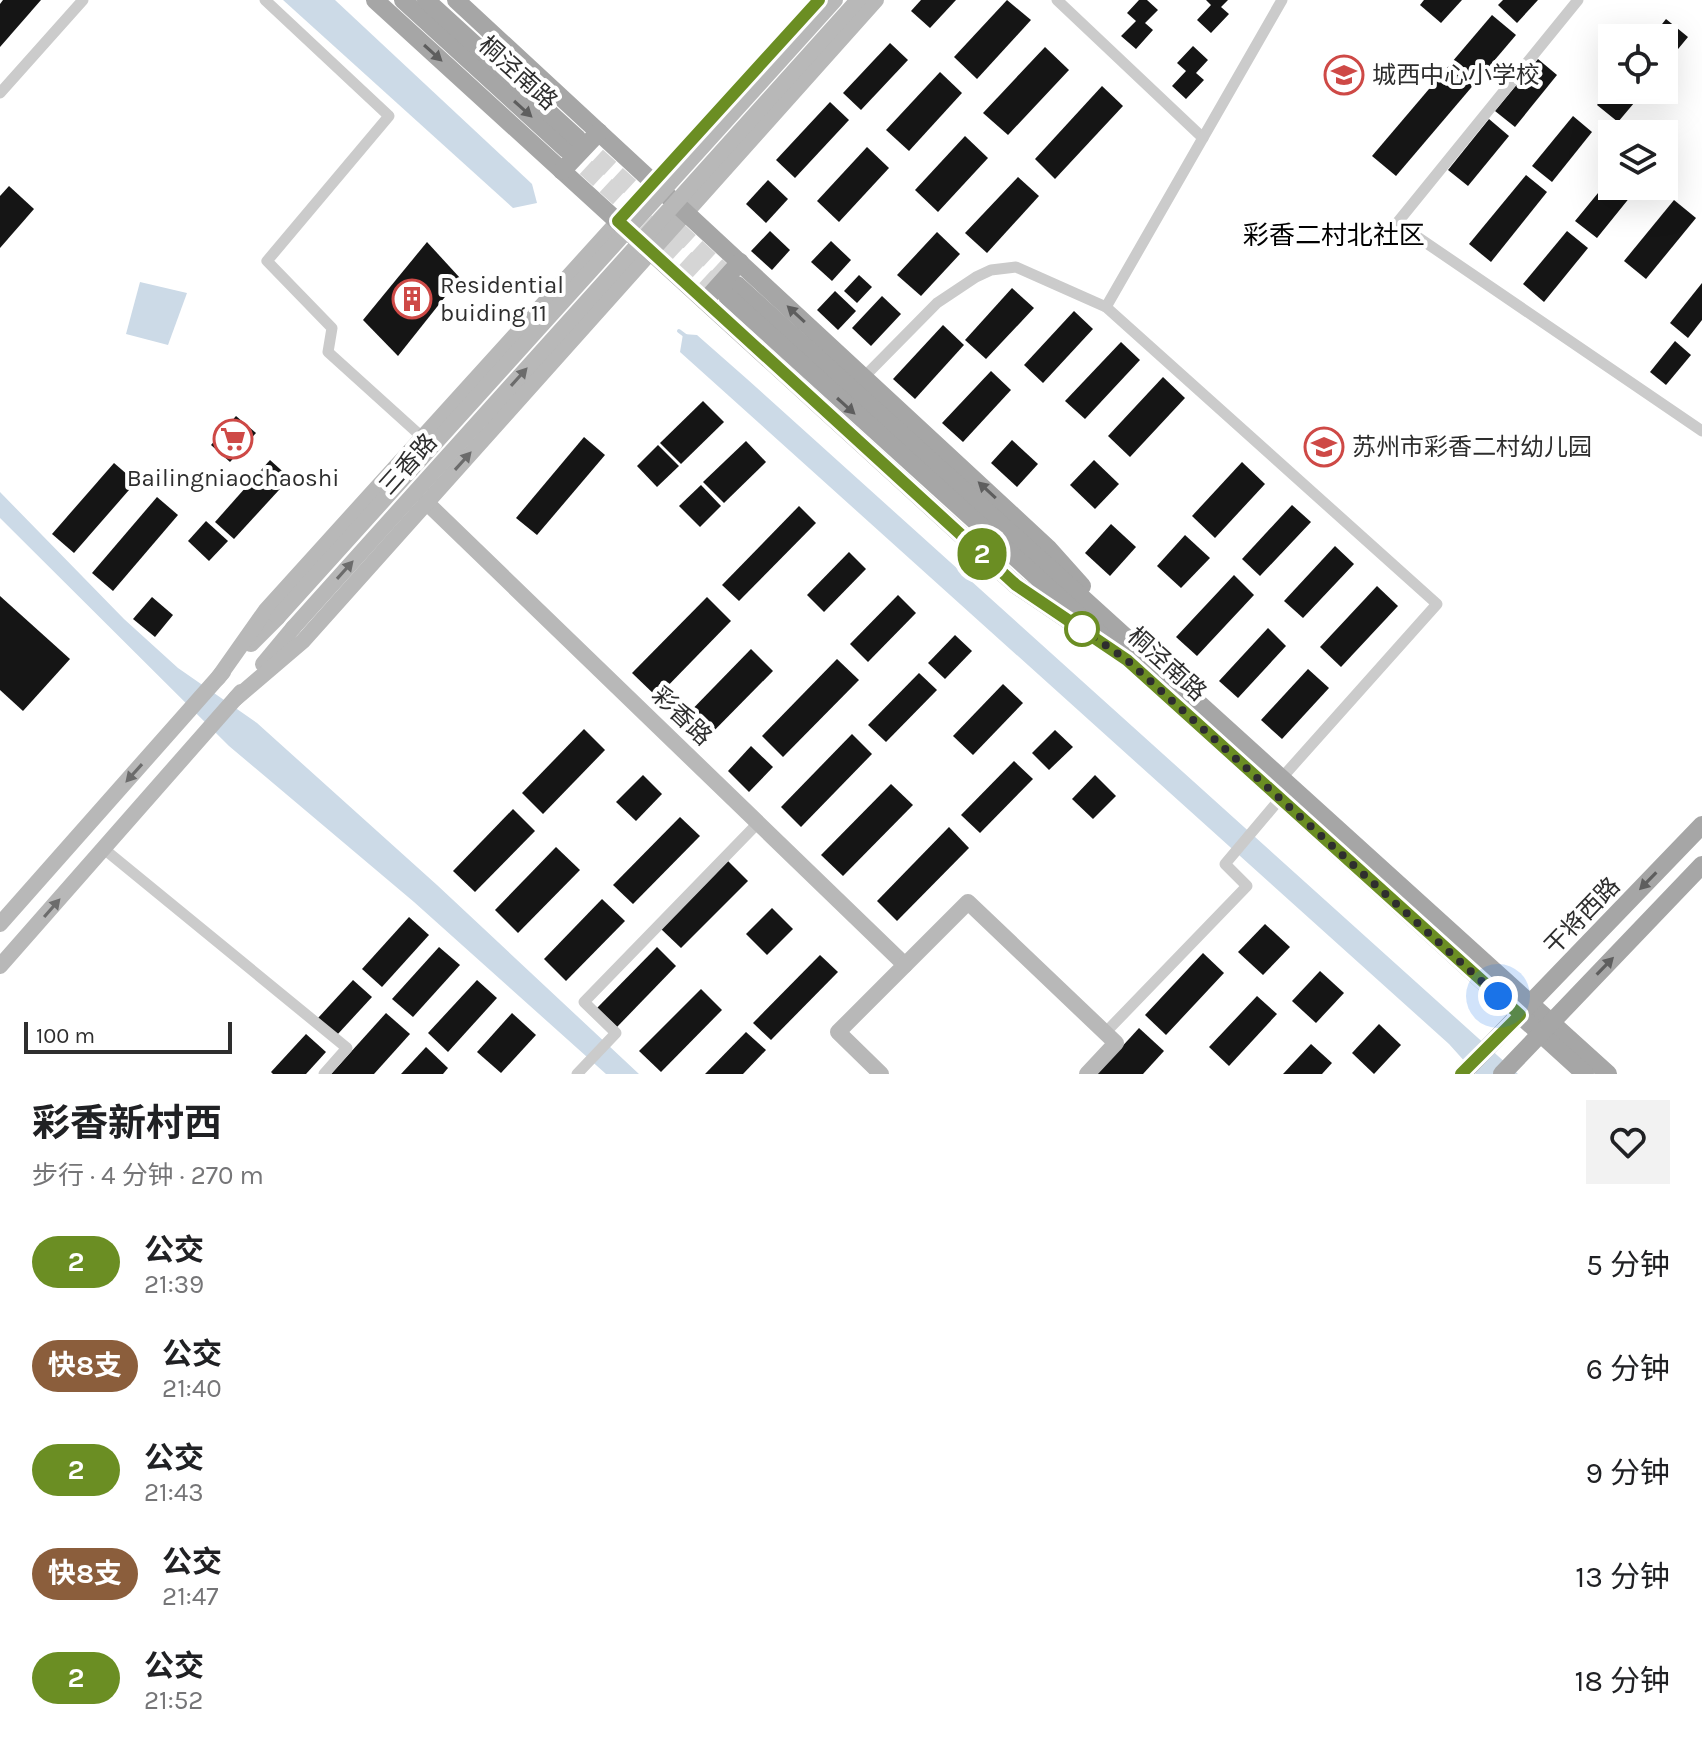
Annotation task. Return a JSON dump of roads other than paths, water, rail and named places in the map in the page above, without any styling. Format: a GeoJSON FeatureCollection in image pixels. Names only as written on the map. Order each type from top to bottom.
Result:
{"type":"FeatureCollection","features":[{"type":"Feature","properties":{"kind":"main road"},"geometry":{"type":"LineString","coordinates":[[375,0],[1016,585],[1132,654]]}},
{"type":"Feature","properties":{"kind":"main road","name":"桐泾南路"},"geometry":{"type":"LineString","coordinates":[[403,0],[571,144],[426,0]]}},
{"type":"Feature","properties":{"kind":"main road"},"geometry":{"type":"LineString","coordinates":[[456,0],[1048,548],[1132,654]]}},
{"type":"Feature","properties":{"kind":"main road"},"geometry":{"type":"LineString","coordinates":[[216,680],[266,610],[819,0]]}},
{"type":"Feature","properties":{"kind":"main road","name":"三香路"},"geometry":{"type":"LineString","coordinates":[[0,924],[216,680],[278,617],[835,0]]}},
{"type":"Feature","properties":{"kind":"main road","name":"三香路"},"geometry":{"type":"LineString","coordinates":[[0,966],[234,700],[293,628],[858,0]]}},
{"type":"Feature","properties":{"kind":"main road"},"geometry":{"type":"LineString","coordinates":[[234,700],[303,641],[876,0]]}},
{"type":"Feature","properties":{"kind":"main road"},"geometry":{"type":"LineString","coordinates":[[562,171],[599,132]]}},
{"type":"Feature","properties":{"kind":"main road"},"geometry":{"type":"LineString","coordinates":[[705,301],[740,262]]}},
{"type":"Feature","properties":{"kind":"main road","name":"桐泾南路"},"geometry":{"type":"LineString","coordinates":[[732,291],[1546,1028]]}},
{"type":"Feature","properties":{"kind":"main road","name":"彩香路"},"geometry":{"type":"LineString","coordinates":[[426,502],[905,965]]}},
{"type":"Feature","properties":{"kind":"main road","name":"干将西路"},"geometry":{"type":"LineString","coordinates":[[1462,1073],[1702,825]]}},
{"type":"Feature","properties":{"kind":"main road"},"geometry":{"type":"LineString","coordinates":[[1508,1068],[1702,865]]}},
{"type":"Feature","properties":{"kind":"main road"},"geometry":{"type":"LineString","coordinates":[[878,1073],[838,1032],[968,902],[1116,1043],[1087,1074]]}},
{"type":"Feature","properties":{"kind":"main road"},"geometry":{"type":"LineString","coordinates":[[1546,1028],[1585,1074]]}},
{"type":"Feature","properties":{"kind":"main road"},"geometry":{"type":"LineString","coordinates":[[1546,1028],[1608,1074]]}},
{"type":"Feature","properties":{"kind":"street"},"geometry":{"type":"LineString","coordinates":[[0,93],[83,0]]}},
{"type":"Feature","properties":{"kind":"street"},"geometry":{"type":"LineString","coordinates":[[265,0],[389,116],[267,261],[332,328],[328,352],[422,437]]}},
{"type":"Feature","properties":{"kind":"street"},"geometry":{"type":"LineString","coordinates":[[1057,0],[1203,138]]}},
{"type":"Feature","properties":{"kind":"street"},"geometry":{"type":"LineString","coordinates":[[1106,307],[1282,0]]}},
{"type":"Feature","properties":{"kind":"street"},"geometry":{"type":"LineString","coordinates":[[1578,0],[1397,223],[1702,431]]}},
{"type":"Feature","properties":{"kind":"street"},"geometry":{"type":"LineString","coordinates":[[864,377],[920,317],[958,288],[991,270],[1016,267],[1106,307],[1437,604],[1281,789],[1253,831],[1225,864],[1247,886],[1105,1033]]}},
{"type":"Feature","properties":{"kind":"street"},"geometry":{"type":"LineString","coordinates":[[577,1074],[616,1033],[584,1002],[758,823]]}},
{"type":"Feature","properties":{"kind":"street"},"geometry":{"type":"LineString","coordinates":[[104,849],[347,1048],[324,1074]]}},
{"type":"Feature","properties":{"kind":"water"},"geometry":{"type":"Polygon","coordinates":[[[283,0],[335,0],[532,184],[537,203],[513,208],[283,0]]]}},
{"type":"Feature","properties":{"kind":"water"},"geometry":{"type":"Polygon","coordinates":[[[140,282],[187,293],[168,345],[126,334],[140,282]]]}},
{"type":"Feature","properties":{"kind":"water"},"geometry":{"type":"Polygon","coordinates":[[[683,334],[697,335],[747,379],[1518,1074],[1476,1074],[1449,1044],[680,352],[683,334]]]}},
{"type":"Feature","properties":{"kind":"water"},"geometry":{"type":"Polygon","coordinates":[[[0,492],[124,619],[178,668],[257,723],[437,885],[639,1074],[606,1074],[414,902],[229,746],[0,518],[0,492]]]}},
{"type":"Feature","properties":{"kind":"waterway"},"geometry":{"type":"LineString","coordinates":[[679,331],[687,337]]}},
{"type":"Feature","properties":{"kind":"tunnel"},"geometry":{"type":"LineString","coordinates":[[577,138],[737,285]]}},
{"type":"Feature","properties":{"kind":"tunnel"},"geometry":{"type":"LineString","coordinates":[[566,149],[726,296]]}},
{"type":"Feature","properties":{"kind":"place","name":"城西中心小学校"},"geometry":{"type":"Point","coordinates":[1344,75]}},
{"type":"Feature","properties":{"kind":"place","name":"Residential buiding 11"},"geometry":{"type":"Point","coordinates":[412,299]}},
{"type":"Feature","properties":{"kind":"place","name":"Bailingniaochaoshi"},"geometry":{"type":"Point","coordinates":[233,439]}},
{"type":"Feature","properties":{"kind":"place","name":"苏州市彩香二村幼儿园"},"geometry":{"type":"Point","coordinates":[1324,447]}},
{"type":"Feature","properties":{"kind":"district","name":"彩香二村北社区"},"geometry":{"type":"Point","coordinates":[1334,235]}}]}
